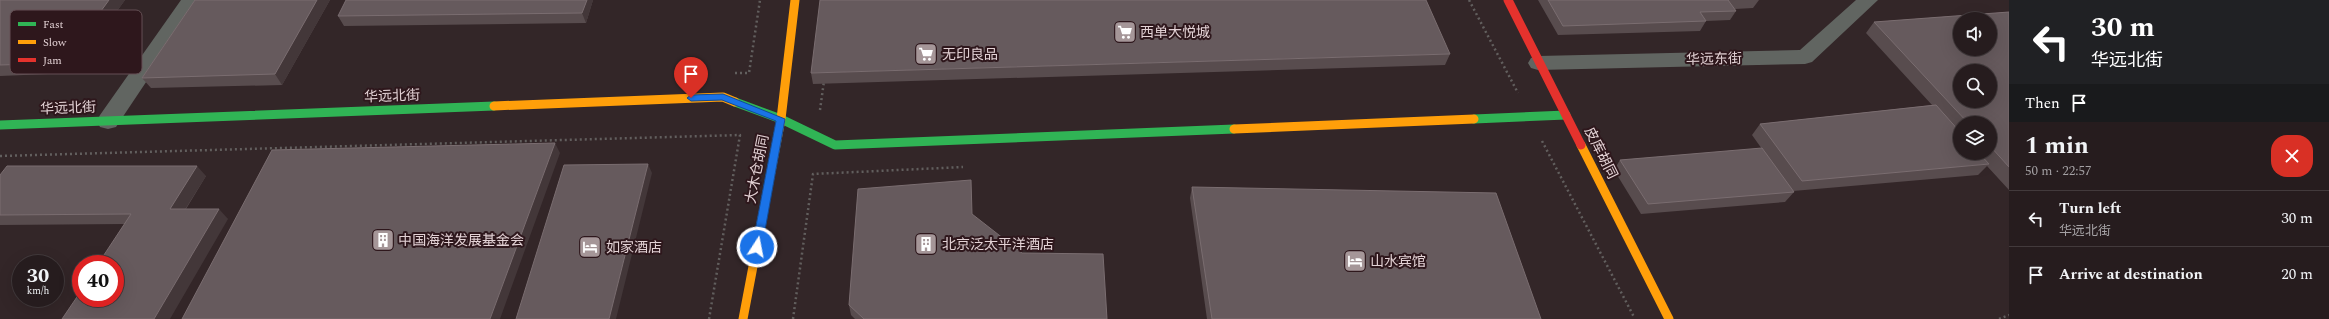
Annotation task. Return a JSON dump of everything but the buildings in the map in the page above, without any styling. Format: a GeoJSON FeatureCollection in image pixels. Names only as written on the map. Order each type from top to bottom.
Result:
{"type":"FeatureCollection","features":[{"type":"Feature","properties":{"kind":"street"},"geometry":{"type":"LineString","coordinates":[[142,71],[191,0]]}},
{"type":"Feature","properties":{"kind":"street","name":"大木仓胡同"},"geometry":{"type":"LineString","coordinates":[[743,319],[781,119],[796,0]]}},
{"type":"Feature","properties":{"kind":"street","name":"皮库胡同"},"geometry":{"type":"LineString","coordinates":[[1508,0],[1538,63],[1566,115],[1668,319]]}},
{"type":"Feature","properties":{"kind":"street","name":"华远东街"},"geometry":{"type":"LineString","coordinates":[[1538,63],[1805,57],[1868,0]]}},
{"type":"Feature","properties":{"kind":"street"},"geometry":{"type":"LineString","coordinates":[[108,121],[140,74]]}},
{"type":"Feature","properties":{"kind":"street","name":"华远北街"},"geometry":{"type":"LineString","coordinates":[[0,125],[723,97],[781,119],[835,145],[1566,115]]}},
{"type":"Feature","properties":{"kind":"path"},"geometry":{"type":"LineString","coordinates":[[733,73],[748,73],[760,0]]}},
{"type":"Feature","properties":{"kind":"path"},"geometry":{"type":"LineString","coordinates":[[1469,0],[1513,82]]}},
{"type":"Feature","properties":{"kind":"path"},"geometry":{"type":"LineString","coordinates":[[0,156],[740,134],[709,319]]}},
{"type":"Feature","properties":{"kind":"path"},"geometry":{"type":"LineString","coordinates":[[1540,139],[1635,319]]}},
{"type":"Feature","properties":{"kind":"path"},"geometry":{"type":"LineString","coordinates":[[793,319],[813,174]]}},
{"type":"Feature","properties":{"kind":"path"},"geometry":{"type":"LineString","coordinates":[[1999,319],[2009,315]]}},
{"type":"Feature","properties":{"kind":"traffic: fast"},"geometry":{"type":"LineString","coordinates":[[735,102],[781,119],[835,145],[1234,129]]}},
{"type":"Feature","properties":{"kind":"traffic: fast"},"geometry":{"type":"LineString","coordinates":[[0,125],[494,106]]}},
{"type":"Feature","properties":{"kind":"traffic: fast"},"geometry":{"type":"LineString","coordinates":[[1474,119],[1566,115]]}},
{"type":"Feature","properties":{"kind":"traffic: slow"},"geometry":{"type":"LineString","coordinates":[[743,319],[781,119],[795,0]]}},
{"type":"Feature","properties":{"kind":"traffic: slow"},"geometry":{"type":"LineString","coordinates":[[494,106],[723,97],[735,102]]}},
{"type":"Feature","properties":{"kind":"traffic: slow"},"geometry":{"type":"LineString","coordinates":[[1234,129],[1474,119]]}},
{"type":"Feature","properties":{"kind":"traffic: slow"},"geometry":{"type":"LineString","coordinates":[[1581,145],[1669,319]]}},
{"type":"Feature","properties":{"kind":"traffic: jam"},"geometry":{"type":"LineString","coordinates":[[1508,0],[1581,145]]}},
{"type":"Feature","properties":{"kind":"place","name":"西单大悦城"},"geometry":{"type":"Point","coordinates":[1125,32]}},
{"type":"Feature","properties":{"kind":"place","name":"无印良品"},"geometry":{"type":"Point","coordinates":[926,54]}},
{"type":"Feature","properties":{"kind":"place","name":"中国海洋发展基金会"},"geometry":{"type":"Point","coordinates":[383,240]}},
{"type":"Feature","properties":{"kind":"place","name":"北京泛太平洋酒店"},"geometry":{"type":"Point","coordinates":[926,244]}},
{"type":"Feature","properties":{"kind":"place","name":"如家酒店"},"geometry":{"type":"Point","coordinates":[590,247]}},
{"type":"Feature","properties":{"kind":"place","name":"山水宾馆"},"geometry":{"type":"Point","coordinates":[1355,261]}},
{"type":"Feature","properties":{"kind":"route"},"geometry":{"type":"LineString","coordinates":[[691,98],[723,97],[781,119],[757,247]]}}]}
